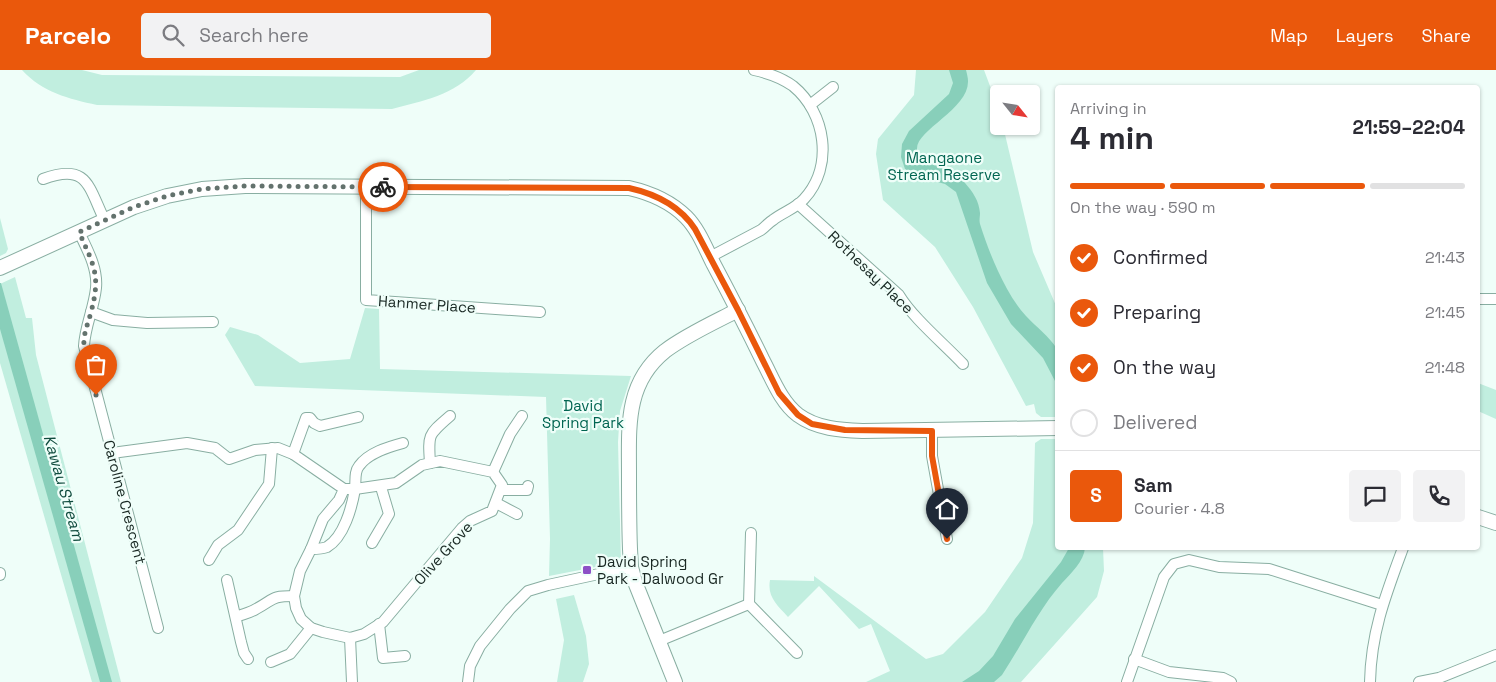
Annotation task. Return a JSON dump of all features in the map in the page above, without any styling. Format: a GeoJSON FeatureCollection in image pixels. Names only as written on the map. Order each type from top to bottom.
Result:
{"type":"FeatureCollection","features":[{"type":"Feature","properties":{"kind":"street"},"geometry":{"type":"LineString","coordinates":[[710,257],[763,229],[773,219],[798,204],[808,194],[817,180],[824,148],[820,128],[810,105],[794,87],[786,82],[754,70]]}},
{"type":"Feature","properties":{"kind":"street"},"geometry":{"type":"LineString","coordinates":[[810,105],[833,87]]}},
{"type":"Feature","properties":{"kind":"street"},"geometry":{"type":"LineString","coordinates":[[43,179],[64,173],[76,174],[81,177],[87,182],[104,219]]}},
{"type":"Feature","properties":{"kind":"street"},"geometry":{"type":"LineString","coordinates":[[4,266],[134,207],[167,196],[202,189],[245,186],[629,188],[654,195],[676,208],[691,224],[738,310],[779,393],[798,415],[812,424],[845,430],[932,431],[1055,428]]}},
{"type":"Feature","properties":{"kind":"street","name":"Hanmer Place"},"geometry":{"type":"LineString","coordinates":[[366,187],[366,300],[540,312]]}},
{"type":"Feature","properties":{"kind":"street","name":"Rothesay Place"},"geometry":{"type":"LineString","coordinates":[[798,204],[899,295],[908,309],[962,364]]}},
{"type":"Feature","properties":{"kind":"street","name":"Caroline Crescent"},"geometry":{"type":"LineString","coordinates":[[79,232],[96,273],[96,287],[85,333],[84,346],[158,628]]}},
{"type":"Feature","properties":{"kind":"street"},"geometry":{"type":"LineString","coordinates":[[1480,299],[1496,299]]}},
{"type":"Feature","properties":{"kind":"street"},"geometry":{"type":"LineString","coordinates":[[675,682],[635,582],[631,566],[629,418],[635,393],[648,370],[665,351],[738,310]]}},
{"type":"Feature","properties":{"kind":"street"},"geometry":{"type":"LineString","coordinates":[[91,312],[113,320],[130,322],[213,322]]}},
{"type":"Feature","properties":{"kind":"street"},"geometry":{"type":"LineString","coordinates":[[430,463],[428,442],[432,432],[450,416]]}},
{"type":"Feature","properties":{"kind":"street"},"geometry":{"type":"LineString","coordinates":[[493,472],[510,434],[522,416]]}},
{"type":"Feature","properties":{"kind":"street"},"geometry":{"type":"LineString","coordinates":[[293,454],[306,418],[310,418],[320,426],[358,417]]}},
{"type":"Feature","properties":{"kind":"street"},"geometry":{"type":"LineString","coordinates":[[932,431],[932,456],[947,539]]}},
{"type":"Feature","properties":{"kind":"street"},"geometry":{"type":"LineString","coordinates":[[112,453],[187,443],[214,448],[229,459],[255,450],[278,448],[293,454],[344,488],[355,489],[396,483],[422,465],[440,461],[493,472],[502,485],[496,503],[518,514]]}},
{"type":"Feature","properties":{"kind":"street"},"geometry":{"type":"LineString","coordinates":[[312,549],[325,548],[338,536],[348,514],[355,489],[356,470],[359,465],[385,448],[403,443]]}},
{"type":"Feature","properties":{"kind":"street"},"geometry":{"type":"LineString","coordinates":[[209,560],[218,544],[238,530],[269,484],[272,448]]}},
{"type":"Feature","properties":{"kind":"street"},"geometry":{"type":"LineString","coordinates":[[372,543],[388,519],[389,514],[381,486]]}},
{"type":"Feature","properties":{"kind":"street"},"geometry":{"type":"LineString","coordinates":[[501,490],[527,490],[528,486]]}},
{"type":"Feature","properties":{"kind":"street"},"geometry":{"type":"LineString","coordinates":[[344,488],[339,500],[323,519],[314,539],[312,549],[300,571],[294,596],[299,615],[311,628],[350,638],[352,682]]}},
{"type":"Feature","properties":{"kind":"street","name":"Olive Grove"},"geometry":{"type":"LineString","coordinates":[[350,638],[364,634],[383,622],[462,528],[470,521],[492,511],[496,503]]}},
{"type":"Feature","properties":{"kind":"street"},"geometry":{"type":"LineString","coordinates":[[1480,518],[1496,524]]}},
{"type":"Feature","properties":{"kind":"street"},"geometry":{"type":"LineString","coordinates":[[751,533],[749,604],[797,653]]}},
{"type":"Feature","properties":{"kind":"street"},"geometry":{"type":"LineString","coordinates":[[1370,682],[1370,658],[1374,635],[1382,605],[1402,550]]}},
{"type":"Feature","properties":{"kind":"street"},"geometry":{"type":"LineString","coordinates":[[1126,682],[1164,577],[1174,564],[1190,560],[1219,567],[1269,569],[1382,605]]}},
{"type":"Feature","properties":{"kind":"street"},"geometry":{"type":"LineString","coordinates":[[468,682],[470,666],[480,646],[510,609],[528,592],[548,584],[631,566]]}},
{"type":"Feature","properties":{"kind":"street"},"geometry":{"type":"LineString","coordinates":[[227,580],[244,653],[248,659]]}},
{"type":"Feature","properties":{"kind":"street"},"geometry":{"type":"LineString","coordinates":[[236,616],[256,609],[276,597],[294,596]]}},
{"type":"Feature","properties":{"kind":"street"},"geometry":{"type":"LineString","coordinates":[[659,641],[749,604]]}},
{"type":"Feature","properties":{"kind":"street"},"geometry":{"type":"LineString","coordinates":[[379,624],[383,658],[405,656]]}},
{"type":"Feature","properties":{"kind":"street"},"geometry":{"type":"LineString","coordinates":[[272,662],[290,654],[311,628]]}},
{"type":"Feature","properties":{"kind":"street"},"geometry":{"type":"LineString","coordinates":[[1419,682],[1439,678],[1496,655]]}},
{"type":"Feature","properties":{"kind":"street"},"geometry":{"type":"LineString","coordinates":[[1134,659],[1169,672],[1223,678],[1231,682]]}},
{"type":"Feature","properties":{"kind":"green space"},"geometry":{"type":"Polygon","coordinates":[[[22,70],[82,70],[102,75],[400,77],[419,70],[476,70],[468,79],[448,91],[426,100],[392,109],[97,105],[56,94],[38,84],[22,70]]]}},
{"type":"Feature","properties":{"kind":"green space","name":"Mangaone Stream Reserve"},"geometry":{"type":"Polygon","coordinates":[[[916,70],[984,70],[990,86],[990,135],[1005,135],[1033,252],[1055,303],[1055,417],[1041,417],[1036,413],[1034,404],[1026,406],[973,307],[935,247],[883,200],[876,154],[878,139],[914,95],[916,70]]]}},
{"type":"Feature","properties":{"kind":"green space"},"geometry":{"type":"Polygon","coordinates":[[[0,218],[8,249],[6,253],[0,256],[0,218]]]}},
{"type":"Feature","properties":{"kind":"green space"},"geometry":{"type":"Polygon","coordinates":[[[15,277],[26,318],[32,318],[36,355],[121,682],[92,682],[0,363],[0,284],[15,277]]]}},
{"type":"Feature","properties":{"kind":"green space","name":"David Spring Park"},"geometry":{"type":"Polygon","coordinates":[[[365,308],[379,309],[380,369],[631,376],[620,411],[618,442],[621,562],[549,576],[550,539],[546,397],[255,386],[225,335],[230,327],[258,335],[300,363],[350,359],[365,308]]]}},
{"type":"Feature","properties":{"kind":"green space"},"geometry":{"type":"Polygon","coordinates":[[[1480,384],[1496,390],[1496,419],[1480,412],[1480,384]]]}},
{"type":"Feature","properties":{"kind":"green space"},"geometry":{"type":"Polygon","coordinates":[[[1041,439],[1055,439],[1055,550],[1103,550],[1104,571],[1097,597],[1021,682],[866,682],[890,671],[871,624],[859,629],[819,586],[788,617],[771,596],[770,580],[814,581],[814,576],[926,659],[943,654],[985,612],[1022,558],[1033,523],[1035,443],[1041,439]]]}},
{"type":"Feature","properties":{"kind":"green space"},"geometry":{"type":"Polygon","coordinates":[[[574,595],[586,636],[589,664],[583,682],[557,682],[564,640],[556,599],[574,595]]]}},
{"type":"Feature","properties":{"kind":"shaded area"},"geometry":{"type":"Polygon","coordinates":[[[949,70],[966,70],[968,81],[966,91],[952,110],[925,134],[919,142],[918,154],[925,161],[957,174],[975,197],[984,236],[995,265],[1007,288],[1022,311],[1055,346],[1055,381],[1043,358],[1011,324],[987,283],[956,192],[945,184],[915,176],[905,169],[901,157],[902,144],[909,131],[949,94],[953,83],[949,70]]]}},
{"type":"Feature","properties":{"kind":"shaded area"},"geometry":{"type":"Polygon","coordinates":[[[0,283],[112,682],[100,682],[0,329],[0,283]]]}},
{"type":"Feature","properties":{"kind":"shaded area"},"geometry":{"type":"Polygon","coordinates":[[[1068,550],[1085,550],[1076,567],[1045,605],[1002,675],[994,682],[962,682],[979,671],[993,656],[1015,619],[1061,562],[1068,550]]]}},
{"type":"Feature","properties":{"kind":"way so far"},"geometry":{"type":"LineString","coordinates":[[96,395],[84,346],[85,333],[96,287],[96,273],[79,232],[134,207],[167,196],[202,189],[245,186],[383,187]]}},
{"type":"Feature","properties":{"kind":"place","name":"David Spring Park - Dalwood Gr"},"geometry":{"type":"Point","coordinates":[587,570]}},
{"type":"Feature","properties":{"kind":"route"},"geometry":{"type":"LineString","coordinates":[[383,187],[629,188],[644,191],[665,200],[676,208],[695,229],[779,393],[798,415],[812,424],[845,430],[932,431],[932,456],[947,539]]}},
{"type":"Feature","properties":{"kind":"water label","name":"Kawau Stream"},"geometry":{"type":"Point","coordinates":[64,488]}}]}
